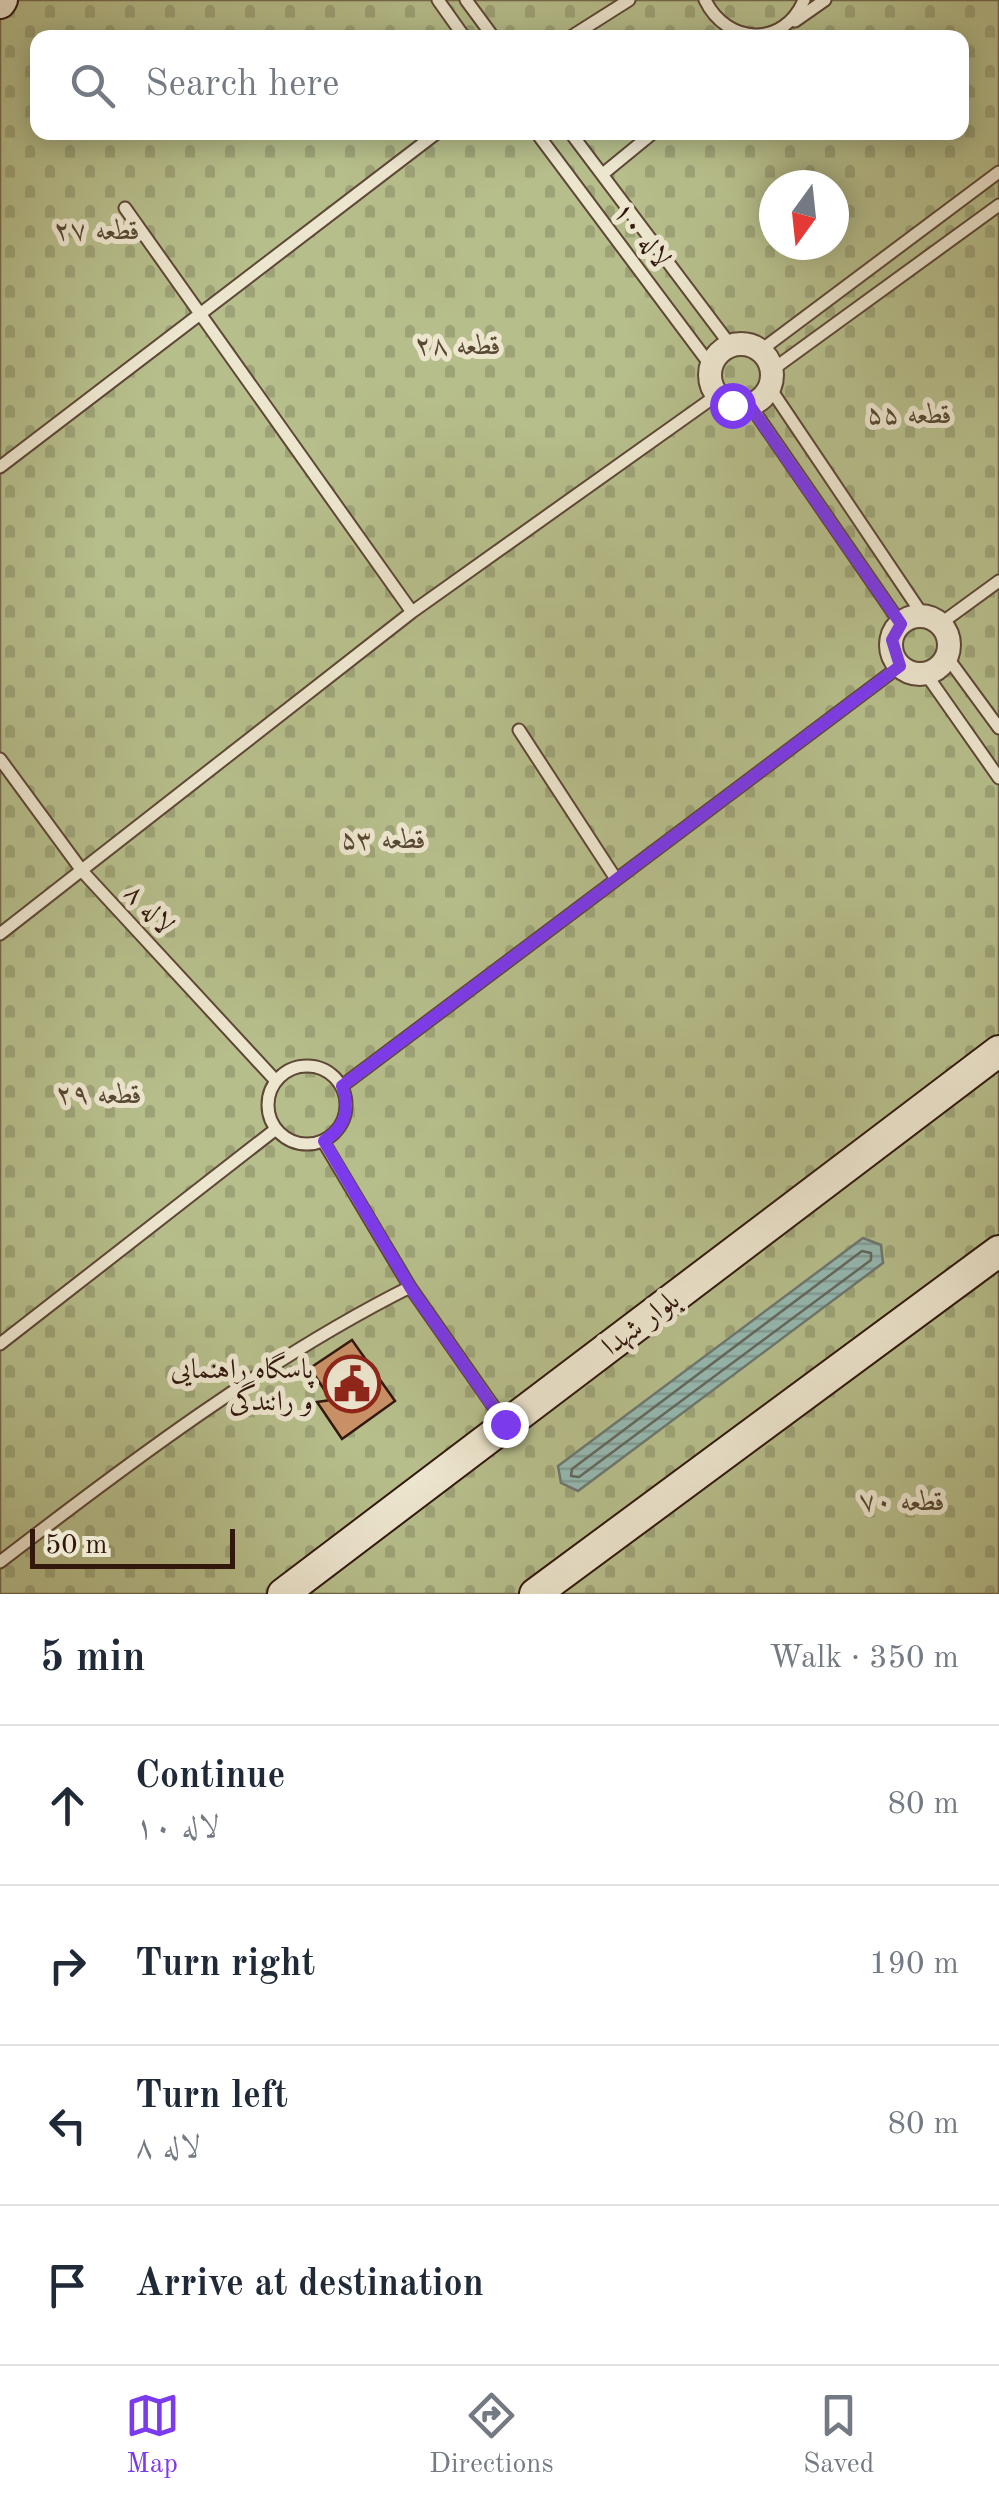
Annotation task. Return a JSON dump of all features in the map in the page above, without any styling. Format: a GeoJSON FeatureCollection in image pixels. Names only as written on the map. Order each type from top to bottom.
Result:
{"type":"FeatureCollection","features":[{"type":"Feature","properties":{"kind":"street"},"geometry":{"type":"LineString","coordinates":[[741,344],[768,369],[750,406],[732,405],[717,395],[711,366],[731,346],[741,344]]}},
{"type":"Feature","properties":{"kind":"street"},"geometry":{"type":"LineString","coordinates":[[932,621],[949,640],[947,657],[926,674],[900,666],[892,640],[901,624],[932,621]]}},
{"type":"Feature","properties":{"kind":"street","name":"بلوار شهدا"},"geometry":{"type":"LineString","coordinates":[[282,1594],[999,1051]]}},
{"type":"Feature","properties":{"kind":"street"},"geometry":{"type":"LineString","coordinates":[[534,1594],[995,1261]]}},
{"type":"Feature","properties":{"kind":"lane"},"geometry":{"type":"LineString","coordinates":[[438,0],[460,30]]}},
{"type":"Feature","properties":{"kind":"lane"},"geometry":{"type":"LineString","coordinates":[[466,0],[488,30]]}},
{"type":"Feature","properties":{"kind":"lane"},"geometry":{"type":"LineString","coordinates":[[582,30],[629,0]]}},
{"type":"Feature","properties":{"kind":"lane"},"geometry":{"type":"LineString","coordinates":[[705,0],[733,30]]}},
{"type":"Feature","properties":{"kind":"lane"},"geometry":{"type":"LineString","coordinates":[[783,30],[804,0]]}},
{"type":"Feature","properties":{"kind":"lane"},"geometry":{"type":"LineString","coordinates":[[783,30],[825,0]]}},
{"type":"Feature","properties":{"kind":"lane"},"geometry":{"type":"LineString","coordinates":[[0,467],[428,140]]}},
{"type":"Feature","properties":{"kind":"lane","name":"لاله ۱۰"},"geometry":{"type":"LineString","coordinates":[[542,140],[711,366]]}},
{"type":"Feature","properties":{"kind":"lane","name":"لاله ۱۰"},"geometry":{"type":"LineString","coordinates":[[577,140],[731,346]]}},
{"type":"Feature","properties":{"kind":"lane"},"geometry":{"type":"LineString","coordinates":[[604,173],[644,140]]}},
{"type":"Feature","properties":{"kind":"lane"},"geometry":{"type":"LineString","coordinates":[[768,369],[999,172]]}},
{"type":"Feature","properties":{"kind":"lane"},"geometry":{"type":"LineString","coordinates":[[768,369],[999,205]]}},
{"type":"Feature","properties":{"kind":"lane"},"geometry":{"type":"LineString","coordinates":[[126,208],[412,612]]}},
{"type":"Feature","properties":{"kind":"lane"},"geometry":{"type":"LineString","coordinates":[[768,369],[932,621],[999,581]]}},
{"type":"Feature","properties":{"kind":"lane"},"geometry":{"type":"LineString","coordinates":[[0,934],[412,612],[717,395]]}},
{"type":"Feature","properties":{"kind":"lane"},"geometry":{"type":"LineString","coordinates":[[750,406],[901,624]]}},
{"type":"Feature","properties":{"kind":"lane"},"geometry":{"type":"LineString","coordinates":[[947,657],[999,728]]}},
{"type":"Feature","properties":{"kind":"lane"},"geometry":{"type":"LineString","coordinates":[[342,1086],[900,666]]}},
{"type":"Feature","properties":{"kind":"lane"},"geometry":{"type":"LineString","coordinates":[[926,674],[999,778]]}},
{"type":"Feature","properties":{"kind":"lane"},"geometry":{"type":"LineString","coordinates":[[519,730],[616,880]]}},
{"type":"Feature","properties":{"kind":"lane","name":"لاله ۸"},"geometry":{"type":"LineString","coordinates":[[0,759],[83,872],[276,1080]]}},
{"type":"Feature","properties":{"kind":"lane"},"geometry":{"type":"LineString","coordinates":[[310,1065],[334,1076],[342,1086],[347,1098],[343,1124],[324,1141],[298,1144],[276,1130],[267,1105],[276,1080],[297,1066],[310,1065]]}},
{"type":"Feature","properties":{"kind":"lane"},"geometry":{"type":"LineString","coordinates":[[0,1344],[276,1130]]}},
{"type":"Feature","properties":{"kind":"lane"},"geometry":{"type":"LineString","coordinates":[[324,1141],[410,1287],[505,1424]]}},
{"type":"Feature","properties":{"kind":"lane"},"geometry":{"type":"LineString","coordinates":[[0,1562],[72,1506],[338,1323],[410,1287]]}},
{"type":"Feature","properties":{"kind":"green space"},"geometry":{"type":"Polygon","coordinates":[[[0,0],[999,0],[999,1594],[0,1594],[0,0]]]}},
{"type":"Feature","properties":{"kind":"water"},"geometry":{"type":"Polygon","coordinates":[[[863,1238],[881,1245],[883,1263],[578,1491],[561,1483],[558,1466],[863,1238]]]}},
{"type":"Feature","properties":{"kind":"building","name":"پاسگاه راهنمایی و رانندگی"},"geometry":{"type":"Polygon","coordinates":[[[352,1340],[395,1401],[342,1439],[317,1402],[331,1400],[310,1368],[352,1340]]]}},
{"type":"Feature","properties":{"kind":"place","name":"پاسگاه راهنمایی و رانندگی"},"geometry":{"type":"Point","coordinates":[352,1384]}},
{"type":"Feature","properties":{"kind":"route"},"geometry":{"type":"LineString","coordinates":[[505,1424],[410,1287],[324,1141],[343,1124],[347,1098],[342,1086],[900,666],[892,640],[901,624],[750,406],[732,405]]}},
{"type":"Feature","properties":{"kind":"park label","name":"قطعه ۲۷"},"geometry":{"type":"Point","coordinates":[98,229]}},
{"type":"Feature","properties":{"kind":"park label","name":"قطعه ۲۸"},"geometry":{"type":"Point","coordinates":[459,344]}},
{"type":"Feature","properties":{"kind":"park label","name":"قطعه ۵۵"},"geometry":{"type":"Point","coordinates":[910,413]}},
{"type":"Feature","properties":{"kind":"park label","name":"قطعه ۵۳"},"geometry":{"type":"Point","coordinates":[384,838]}},
{"type":"Feature","properties":{"kind":"park label","name":"قطعه ۲۹"},"geometry":{"type":"Point","coordinates":[100,1093]}},
{"type":"Feature","properties":{"kind":"park label","name":"قطعه ۷۰"},"geometry":{"type":"Point","coordinates":[903,1500]}}]}
